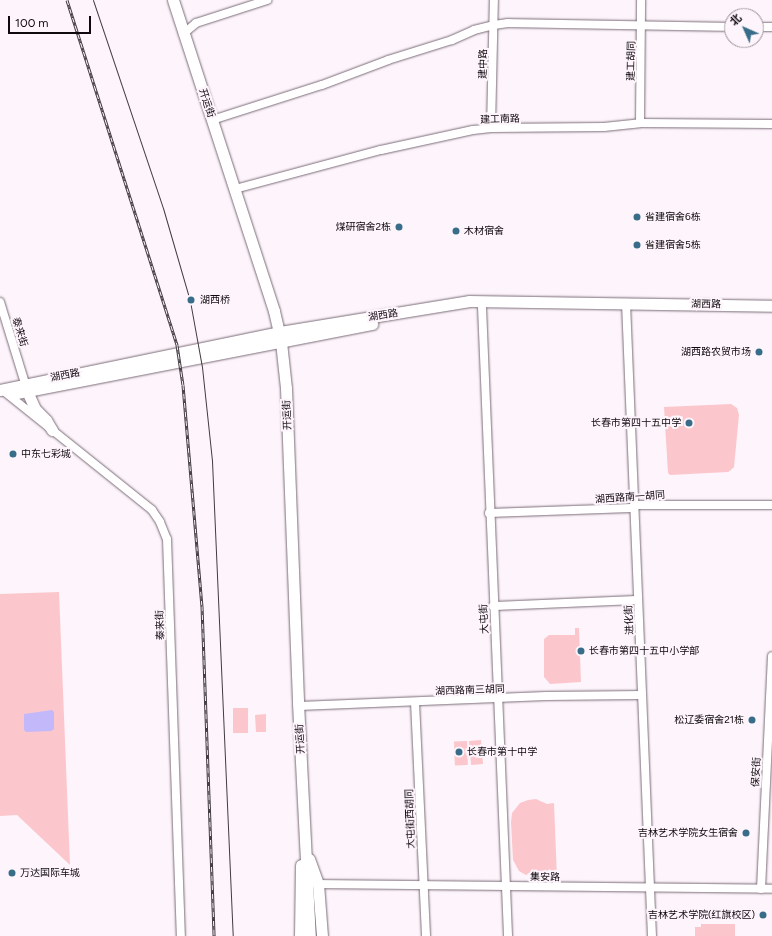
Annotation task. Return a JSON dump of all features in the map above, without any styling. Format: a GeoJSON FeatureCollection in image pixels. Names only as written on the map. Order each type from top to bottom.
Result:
{"type":"FeatureCollection","features":[{"type":"Feature","properties":{"kind":"main road","name":"开运街"},"geometry":{"type":"LineString","coordinates":[[173,0],[235,189],[280,337],[286,388],[298,706],[310,936]]}},
{"type":"Feature","properties":{"kind":"main road","name":"湖西路"},"geometry":{"type":"LineString","coordinates":[[3,393],[26,387],[280,337],[396,320],[481,304],[772,306]]}},
{"type":"Feature","properties":{"kind":"main road","name":"湖西路"},"geometry":{"type":"LineString","coordinates":[[626,306],[772,311]]}},
{"type":"Feature","properties":{"kind":"main road"},"geometry":{"type":"LineString","coordinates":[[26,387],[35,409],[46,420],[52,430]]}},
{"type":"Feature","properties":{"kind":"main road","name":"开运街"},"geometry":{"type":"LineString","coordinates":[[305,847],[318,884],[322,936]]}},
{"type":"Feature","properties":{"kind":"main road","name":"开运街"},"geometry":{"type":"LineString","coordinates":[[300,936],[300,873],[305,847]]}},
{"type":"Feature","properties":{"kind":"street"},"geometry":{"type":"LineString","coordinates":[[183,34],[196,24],[267,0]]}},
{"type":"Feature","properties":{"kind":"street","name":"建中路"},"geometry":{"type":"LineString","coordinates":[[491,128],[494,0]]}},
{"type":"Feature","properties":{"kind":"street","name":"建工胡同"},"geometry":{"type":"LineString","coordinates":[[640,123],[641,0]]}},
{"type":"Feature","properties":{"kind":"street"},"geometry":{"type":"LineString","coordinates":[[212,120],[322,85],[388,60],[452,40],[474,30],[494,25],[508,23],[724,27]]}},
{"type":"Feature","properties":{"kind":"street","name":"建工南路"},"geometry":{"type":"LineString","coordinates":[[235,189],[442,135],[491,128],[578,128],[640,123],[772,124]]}},
{"type":"Feature","properties":{"kind":"street","name":"泰来街"},"geometry":{"type":"LineString","coordinates":[[0,303],[26,387]]}},
{"type":"Feature","properties":{"kind":"street","name":"大屯街"},"geometry":{"type":"LineString","coordinates":[[481,304],[508,936]]}},
{"type":"Feature","properties":{"kind":"street","name":"进化街"},"geometry":{"type":"LineString","coordinates":[[626,306],[652,936]]}},
{"type":"Feature","properties":{"kind":"street","name":"泰来街"},"geometry":{"type":"LineString","coordinates":[[3,393],[152,510],[160,522],[167,539],[182,936]]}},
{"type":"Feature","properties":{"kind":"street","name":"湖西路南一胡同"},"geometry":{"type":"LineString","coordinates":[[489,513],[631,508],[637,504],[772,505]]}},
{"type":"Feature","properties":{"kind":"street"},"geometry":{"type":"LineString","coordinates":[[493,606],[638,600]]}},
{"type":"Feature","properties":{"kind":"street","name":"保安街"},"geometry":{"type":"LineString","coordinates":[[761,889],[772,656]]}},
{"type":"Feature","properties":{"kind":"street","name":"湖西路南三胡同"},"geometry":{"type":"LineString","coordinates":[[298,706],[642,695]]}},
{"type":"Feature","properties":{"kind":"street","name":"大屯街西胡同"},"geometry":{"type":"LineString","coordinates":[[415,702],[426,936]]}},
{"type":"Feature","properties":{"kind":"street","name":"集安路"},"geometry":{"type":"LineString","coordinates":[[318,884],[772,890]]}},
{"type":"Feature","properties":{"kind":"shaded area"},"geometry":{"type":"Polygon","coordinates":[[[731,404],[737,408],[739,415],[734,467],[728,472],[670,475],[668,473],[664,407],[731,404]]]}},
{"type":"Feature","properties":{"kind":"shaded area"},"geometry":{"type":"Polygon","coordinates":[[[59,592],[70,865],[17,815],[0,816],[0,594],[59,592]]]}},
{"type":"Feature","properties":{"kind":"shaded area"},"geometry":{"type":"Polygon","coordinates":[[[575,628],[579,628],[581,682],[550,684],[544,677],[544,639],[549,635],[575,635],[575,628]]]}},
{"type":"Feature","properties":{"kind":"shaded area"},"geometry":{"type":"Polygon","coordinates":[[[233,708],[248,708],[248,733],[233,733],[233,708]]]}},
{"type":"Feature","properties":{"kind":"shaded area"},"geometry":{"type":"Polygon","coordinates":[[[52,710],[54,712],[54,729],[51,731],[26,732],[24,730],[24,714],[52,710]]]}},
{"type":"Feature","properties":{"kind":"shaded area"},"geometry":{"type":"Polygon","coordinates":[[[266,714],[266,732],[256,732],[255,715],[266,714]]]}},
{"type":"Feature","properties":{"kind":"shaded area"},"geometry":{"type":"Polygon","coordinates":[[[481,740],[483,764],[471,765],[469,741],[481,740]]]}},
{"type":"Feature","properties":{"kind":"shaded area"},"geometry":{"type":"Polygon","coordinates":[[[454,741],[467,741],[468,765],[455,765],[454,741]]]}},
{"type":"Feature","properties":{"kind":"shaded area"},"geometry":{"type":"Polygon","coordinates":[[[536,799],[547,804],[554,803],[557,878],[551,878],[550,869],[539,876],[526,875],[519,871],[513,860],[512,813],[520,803],[536,799]]]}},
{"type":"Feature","properties":{"kind":"shaded area"},"geometry":{"type":"Polygon","coordinates":[[[701,924],[735,924],[735,936],[695,936],[695,927],[701,927],[701,924]]]}},
{"type":"Feature","properties":{"kind":"tram line"},"geometry":{"type":"LineString","coordinates":[[93,0],[163,208],[190,301],[202,367],[212,461],[233,936]]}},
{"type":"Feature","properties":{"kind":"railway"},"geometry":{"type":"LineString","coordinates":[[67,0],[177,345],[183,385],[202,606],[214,936]]}},
{"type":"Feature","properties":{"kind":"place","name":"省建宿舍6栋"},"geometry":{"type":"Point","coordinates":[637,217]}},
{"type":"Feature","properties":{"kind":"place","name":"煤研宿舍2栋"},"geometry":{"type":"Point","coordinates":[399,227]}},
{"type":"Feature","properties":{"kind":"place","name":"木材宿舍"},"geometry":{"type":"Point","coordinates":[456,231]}},
{"type":"Feature","properties":{"kind":"place","name":"省建宿舍5栋"},"geometry":{"type":"Point","coordinates":[637,245]}},
{"type":"Feature","properties":{"kind":"place","name":"湖西桥"},"geometry":{"type":"Point","coordinates":[191,300]}},
{"type":"Feature","properties":{"kind":"place","name":"湖西路农贸市场"},"geometry":{"type":"Point","coordinates":[759,352]}},
{"type":"Feature","properties":{"kind":"place","name":"长春市第四十五中学"},"geometry":{"type":"Point","coordinates":[689,423]}},
{"type":"Feature","properties":{"kind":"place","name":"中东七彩城"},"geometry":{"type":"Point","coordinates":[13,454]}},
{"type":"Feature","properties":{"kind":"place","name":"长春市第四十五中小学部"},"geometry":{"type":"Point","coordinates":[581,651]}},
{"type":"Feature","properties":{"kind":"place","name":"松辽委宿舍21栋"},"geometry":{"type":"Point","coordinates":[752,720]}},
{"type":"Feature","properties":{"kind":"place","name":"长春市第十中学"},"geometry":{"type":"Point","coordinates":[459,752]}},
{"type":"Feature","properties":{"kind":"place","name":"吉林艺术学院女生宿舍"},"geometry":{"type":"Point","coordinates":[746,833]}},
{"type":"Feature","properties":{"kind":"place","name":"万达国际车城"},"geometry":{"type":"Point","coordinates":[12,873]}},
{"type":"Feature","properties":{"kind":"place","name":"吉林艺术学院(红旗校区)"},"geometry":{"type":"Point","coordinates":[763,915]}}]}
